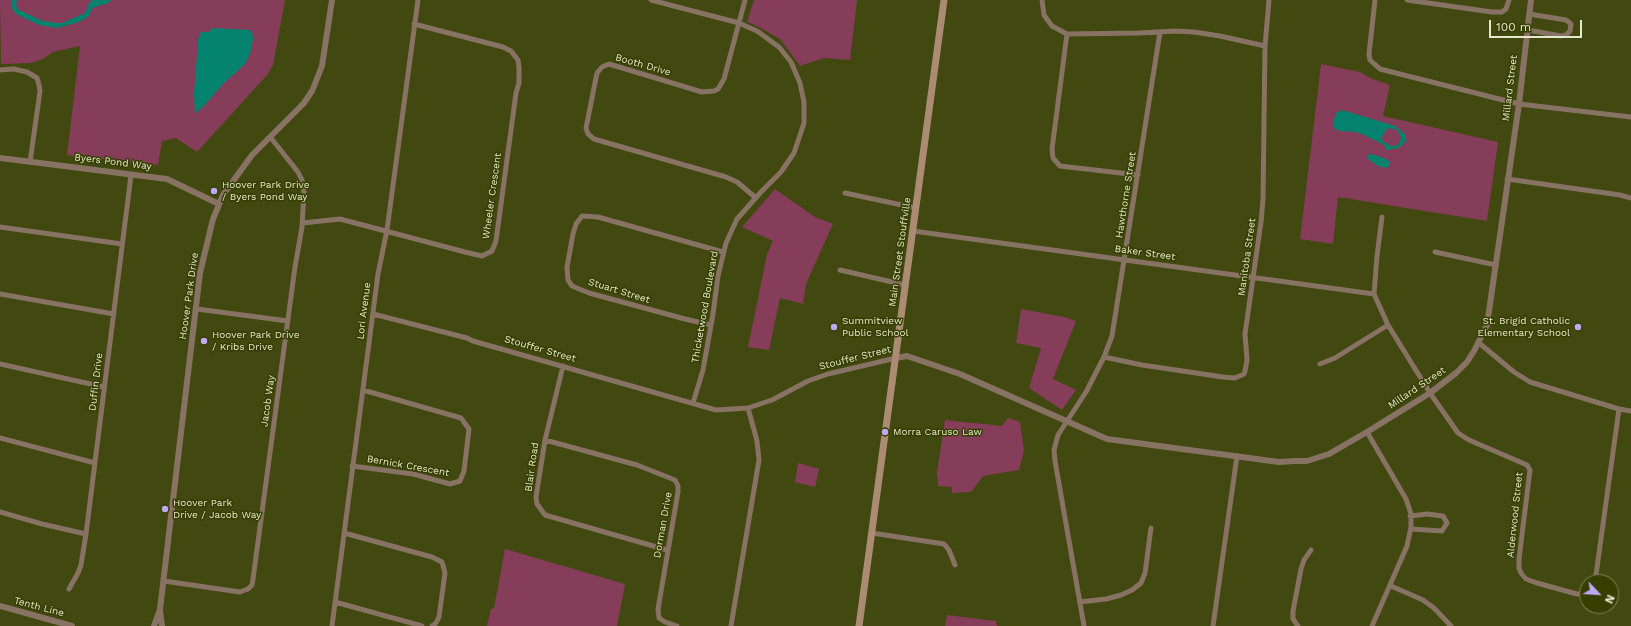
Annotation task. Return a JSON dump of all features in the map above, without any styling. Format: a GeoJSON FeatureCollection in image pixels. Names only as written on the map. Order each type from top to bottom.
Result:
{"type":"FeatureCollection","features":[{"type":"Feature","properties":{"kind":"main road","name":"Main Street Stouffville"},"geometry":{"type":"LineString","coordinates":[[859,626],[944,0]]}},
{"type":"Feature","properties":{"kind":"street","name":"Hoover Park Drive"},"geometry":{"type":"LineString","coordinates":[[154,626],[160,609],[164,581],[197,309],[200,272],[211,226],[223,195],[252,155],[271,138],[304,103],[312,91],[322,66],[332,0]]}},
{"type":"Feature","properties":{"kind":"street","name":"Lori Avenue"},"geometry":{"type":"LineString","coordinates":[[332,626],[378,274],[387,230],[418,0]]}},
{"type":"Feature","properties":{"kind":"street","name":"Thicketwood Boulevard"},"geometry":{"type":"LineString","coordinates":[[650,0],[739,23],[757,31],[779,47],[794,68],[800,83],[804,102],[804,123],[794,154],[781,172],[737,219],[730,231],[723,252],[718,276],[703,370],[693,403]]}},
{"type":"Feature","properties":{"kind":"street"},"geometry":{"type":"LineString","coordinates":[[739,23],[745,0]]}},
{"type":"Feature","properties":{"kind":"street"},"geometry":{"type":"LineString","coordinates":[[1042,0],[1044,15],[1052,26],[1067,34],[1175,31],[1206,34],[1265,46]]}},
{"type":"Feature","properties":{"kind":"street","name":"Manitoba Street"},"geometry":{"type":"LineString","coordinates":[[1104,357],[1142,365],[1217,376],[1235,378],[1244,374],[1247,360],[1245,334],[1263,200],[1265,46],[1269,0]]}},
{"type":"Feature","properties":{"kind":"street"},"geometry":{"type":"LineString","coordinates":[[1375,0],[1369,54],[1370,60],[1374,66],[1380,69],[1519,104],[1631,117]]}},
{"type":"Feature","properties":{"kind":"street"},"geometry":{"type":"LineString","coordinates":[[1407,0],[1492,12],[1502,12],[1506,9],[1510,0]]}},
{"type":"Feature","properties":{"kind":"street","name":"Millard Street"},"geometry":{"type":"LineString","coordinates":[[1067,421],[1107,439],[1279,462],[1307,461],[1329,454],[1367,432],[1430,393],[1456,373],[1467,362],[1479,343],[1487,325],[1519,104],[1531,0]]}},
{"type":"Feature","properties":{"kind":"street"},"geometry":{"type":"LineString","coordinates":[[1528,30],[1566,36],[1570,31],[1571,24],[1566,20],[1529,14]]}},
{"type":"Feature","properties":{"kind":"street","name":"Booth Drive"},"geometry":{"type":"LineString","coordinates":[[739,23],[724,79],[718,89],[714,91],[702,92],[609,64],[602,67],[597,73],[586,128],[588,134],[594,139],[726,177],[737,182],[756,198]]}},
{"type":"Feature","properties":{"kind":"street","name":"Wheeler Crescent"},"geometry":{"type":"LineString","coordinates":[[302,223],[340,219],[387,230],[482,256],[492,251],[496,241],[516,93],[519,83],[518,60],[512,51],[503,47],[414,24]]}},
{"type":"Feature","properties":{"kind":"street","name":"Hawthorne Street"},"geometry":{"type":"LineString","coordinates":[[1067,421],[1086,392],[1104,357],[1115,324],[1160,32]]}},
{"type":"Feature","properties":{"kind":"street"},"geometry":{"type":"LineString","coordinates":[[1067,34],[1052,149],[1053,158],[1060,166],[1138,175]]}},
{"type":"Feature","properties":{"kind":"street"},"geometry":{"type":"LineString","coordinates":[[0,70],[14,69],[27,72],[37,78],[40,91],[30,162]]}},
{"type":"Feature","properties":{"kind":"street","name":"Jacob Way"},"geometry":{"type":"LineString","coordinates":[[164,581],[234,592],[244,592],[252,585],[302,223],[304,192],[302,180],[298,172],[271,138]]}},
{"type":"Feature","properties":{"kind":"street","name":"Byers Pond Way"},"geometry":{"type":"LineString","coordinates":[[0,158],[167,179],[219,204]]}},
{"type":"Feature","properties":{"kind":"street","name":"Duffin Drive"},"geometry":{"type":"LineString","coordinates":[[68,589],[81,565],[86,534],[131,175]]}},
{"type":"Feature","properties":{"kind":"street"},"geometry":{"type":"LineString","coordinates":[[1507,180],[1620,195],[1631,198]]}},
{"type":"Feature","properties":{"kind":"street"},"geometry":{"type":"LineString","coordinates":[[845,193],[916,208]]}},
{"type":"Feature","properties":{"kind":"street","name":"Stuart Street"},"geometry":{"type":"LineString","coordinates":[[711,325],[590,293],[572,286],[568,280],[567,268],[573,234],[576,224],[582,216],[598,217],[723,252]]}},
{"type":"Feature","properties":{"kind":"street"},"geometry":{"type":"LineString","coordinates":[[1382,217],[1374,294],[1388,325],[1430,393]]}},
{"type":"Feature","properties":{"kind":"street"},"geometry":{"type":"LineString","coordinates":[[0,227],[122,244]]}},
{"type":"Feature","properties":{"kind":"street","name":"Baker Street"},"geometry":{"type":"LineString","coordinates":[[913,231],[1374,294]]}},
{"type":"Feature","properties":{"kind":"street"},"geometry":{"type":"LineString","coordinates":[[1435,252],[1496,265]]}},
{"type":"Feature","properties":{"kind":"street"},"geometry":{"type":"LineString","coordinates":[[840,270],[905,284]]}},
{"type":"Feature","properties":{"kind":"street"},"geometry":{"type":"LineString","coordinates":[[0,294],[114,314]]}},
{"type":"Feature","properties":{"kind":"street"},"geometry":{"type":"LineString","coordinates":[[197,309],[288,321]]}},
{"type":"Feature","properties":{"kind":"street","name":"Stouffer Street"},"geometry":{"type":"LineString","coordinates":[[373,314],[467,338],[716,410],[748,408],[772,400],[808,381],[828,374],[908,356],[960,374],[1067,421]]}},
{"type":"Feature","properties":{"kind":"street"},"geometry":{"type":"LineString","coordinates":[[1320,364],[1336,358],[1388,325]]}},
{"type":"Feature","properties":{"kind":"street"},"geometry":{"type":"LineString","coordinates":[[1479,343],[1514,372],[1530,382],[1619,409],[1631,411]]}},
{"type":"Feature","properties":{"kind":"street"},"geometry":{"type":"LineString","coordinates":[[0,364],[104,387]]}},
{"type":"Feature","properties":{"kind":"street","name":"Blair Road"},"geometry":{"type":"LineString","coordinates":[[562,366],[545,440],[536,497],[537,504],[545,515],[667,550]]}},
{"type":"Feature","properties":{"kind":"street","name":"Bernick Crescent"},"geometry":{"type":"LineString","coordinates":[[352,466],[412,474],[450,484],[460,481],[464,471],[469,429],[461,418],[363,390]]}},
{"type":"Feature","properties":{"kind":"street","name":"Alderwood Street"},"geometry":{"type":"LineString","coordinates":[[1430,393],[1452,427],[1458,433],[1469,440],[1527,465],[1530,470],[1519,559],[1519,568],[1521,573],[1526,579],[1537,583],[1579,594]]}},
{"type":"Feature","properties":{"kind":"street"},"geometry":{"type":"LineString","coordinates":[[731,626],[759,460],[757,442],[748,408]]}},
{"type":"Feature","properties":{"kind":"street"},"geometry":{"type":"LineString","coordinates":[[1596,574],[1619,409]]}},
{"type":"Feature","properties":{"kind":"street"},"geometry":{"type":"LineString","coordinates":[[1067,421],[1055,443],[1055,461],[1084,626]]}},
{"type":"Feature","properties":{"kind":"street"},"geometry":{"type":"LineString","coordinates":[[1367,432],[1406,499],[1410,516],[1411,530],[1407,546],[1391,586],[1372,626]]}},
{"type":"Feature","properties":{"kind":"street"},"geometry":{"type":"LineString","coordinates":[[0,438],[94,463]]}},
{"type":"Feature","properties":{"kind":"street","name":"Dorman Drive"},"geometry":{"type":"LineString","coordinates":[[545,440],[637,465],[675,480],[678,486],[678,492],[658,609],[659,618],[665,622],[677,626]]}},
{"type":"Feature","properties":{"kind":"street"},"geometry":{"type":"LineString","coordinates":[[1213,626],[1237,456]]}},
{"type":"Feature","properties":{"kind":"street"},"geometry":{"type":"LineString","coordinates":[[0,512],[42,524],[86,534]]}},
{"type":"Feature","properties":{"kind":"street"},"geometry":{"type":"LineString","coordinates":[[1410,516],[1426,514],[1443,516],[1447,523],[1442,531],[1411,530]]}},
{"type":"Feature","properties":{"kind":"street"},"geometry":{"type":"LineString","coordinates":[[1080,602],[1106,599],[1121,595],[1132,590],[1141,583],[1145,573],[1151,528]]}},
{"type":"Feature","properties":{"kind":"street"},"geometry":{"type":"LineString","coordinates":[[344,533],[432,557],[442,562],[445,573],[439,617],[436,623],[432,626]]}},
{"type":"Feature","properties":{"kind":"street"},"geometry":{"type":"LineString","coordinates":[[872,533],[944,544],[949,550],[955,565]]}},
{"type":"Feature","properties":{"kind":"street"},"geometry":{"type":"LineString","coordinates":[[1298,626],[1293,619],[1293,610],[1301,569],[1304,560],[1311,550]]}},
{"type":"Feature","properties":{"kind":"street"},"geometry":{"type":"LineString","coordinates":[[1391,586],[1428,604],[1434,608],[1451,626]]}},
{"type":"Feature","properties":{"kind":"street"},"geometry":{"type":"LineString","coordinates":[[335,602],[422,626]]}},
{"type":"Feature","properties":{"kind":"street","name":"Tenth Line"},"geometry":{"type":"LineString","coordinates":[[0,606],[72,626]]}},
{"type":"Feature","properties":{"kind":"street","name":"Hoover Park Drive"},"geometry":{"type":"LineString","coordinates":[[160,609],[162,626]]}},
{"type":"Feature","properties":{"kind":"shaded area"},"geometry":{"type":"Polygon","coordinates":[[[0,0],[285,0],[273,65],[268,74],[197,152],[176,138],[162,141],[158,165],[67,155],[80,46],[53,52],[43,59],[31,63],[1,64],[0,0]]]}},
{"type":"Feature","properties":{"kind":"shaded area"},"geometry":{"type":"Polygon","coordinates":[[[754,0],[857,0],[850,60],[824,58],[800,66],[780,39],[747,22],[754,0]]]}},
{"type":"Feature","properties":{"kind":"shaded area"},"geometry":{"type":"Polygon","coordinates":[[[1321,64],[1360,72],[1370,78],[1390,85],[1383,116],[1498,142],[1487,221],[1338,197],[1333,244],[1300,239],[1321,64]]]}},
{"type":"Feature","properties":{"kind":"shaded area"},"geometry":{"type":"Polygon","coordinates":[[[775,189],[815,217],[833,224],[806,284],[803,304],[780,298],[769,350],[748,347],[767,254],[773,241],[742,227],[775,189]]]}},
{"type":"Feature","properties":{"kind":"shaded area"},"geometry":{"type":"Polygon","coordinates":[[[1021,309],[1064,317],[1076,321],[1053,379],[1076,390],[1062,410],[1029,388],[1041,348],[1016,343],[1021,309]]]}},
{"type":"Feature","properties":{"kind":"shaded area"},"geometry":{"type":"Polygon","coordinates":[[[1008,418],[1020,422],[1024,451],[1019,470],[983,476],[971,492],[952,493],[952,487],[938,486],[937,472],[945,420],[1002,426],[1008,418]]]}},
{"type":"Feature","properties":{"kind":"shaded area"},"geometry":{"type":"Polygon","coordinates":[[[798,463],[819,469],[815,487],[795,482],[798,463]]]}},
{"type":"Feature","properties":{"kind":"shaded area"},"geometry":{"type":"Polygon","coordinates":[[[505,549],[625,584],[617,626],[487,626],[491,609],[494,608],[505,549]]]}},
{"type":"Feature","properties":{"kind":"shaded area"},"geometry":{"type":"Polygon","coordinates":[[[947,615],[996,621],[997,626],[945,626],[947,615]]]}},
{"type":"Feature","properties":{"kind":"water"},"geometry":{"type":"Polygon","coordinates":[[[12,0],[17,0],[16,6],[19,10],[43,21],[62,23],[85,13],[90,2],[93,0],[112,0],[108,3],[92,8],[89,16],[79,22],[57,28],[39,25],[16,14],[11,7],[12,0]]]}},
{"type":"Feature","properties":{"kind":"water"},"geometry":{"type":"Polygon","coordinates":[[[214,28],[250,30],[252,32],[253,39],[250,54],[245,64],[223,84],[195,114],[194,94],[198,39],[201,32],[209,32],[214,28]]]}},
{"type":"Feature","properties":{"kind":"water"},"geometry":{"type":"Polygon","coordinates":[[[1342,110],[1395,126],[1405,134],[1406,141],[1399,148],[1386,150],[1386,146],[1364,135],[1356,132],[1339,131],[1334,128],[1333,123],[1336,113],[1342,110]],[[1390,128],[1386,130],[1381,139],[1391,146],[1399,144],[1401,137],[1397,130],[1390,128]]]}},
{"type":"Feature","properties":{"kind":"water"},"geometry":{"type":"Polygon","coordinates":[[[1367,154],[1386,159],[1390,162],[1390,165],[1386,168],[1378,166],[1368,159],[1367,154]]]}},
{"type":"Feature","properties":{"kind":"place","name":"Hoover Park Drive / Byers Pond Way"},"geometry":{"type":"Point","coordinates":[214,191]}},
{"type":"Feature","properties":{"kind":"place","name":"Summitview Public School"},"geometry":{"type":"Point","coordinates":[834,327]}},
{"type":"Feature","properties":{"kind":"place","name":"St. Brigid Catholic Elementary School"},"geometry":{"type":"Point","coordinates":[1578,327]}},
{"type":"Feature","properties":{"kind":"place","name":"Hoover Park Drive / Kribs Drive"},"geometry":{"type":"Point","coordinates":[204,341]}},
{"type":"Feature","properties":{"kind":"place","name":"Morra Caruso Law"},"geometry":{"type":"Point","coordinates":[885,432]}},
{"type":"Feature","properties":{"kind":"place","name":"Hoover Park Drive / Jacob Way"},"geometry":{"type":"Point","coordinates":[165,509]}}]}
